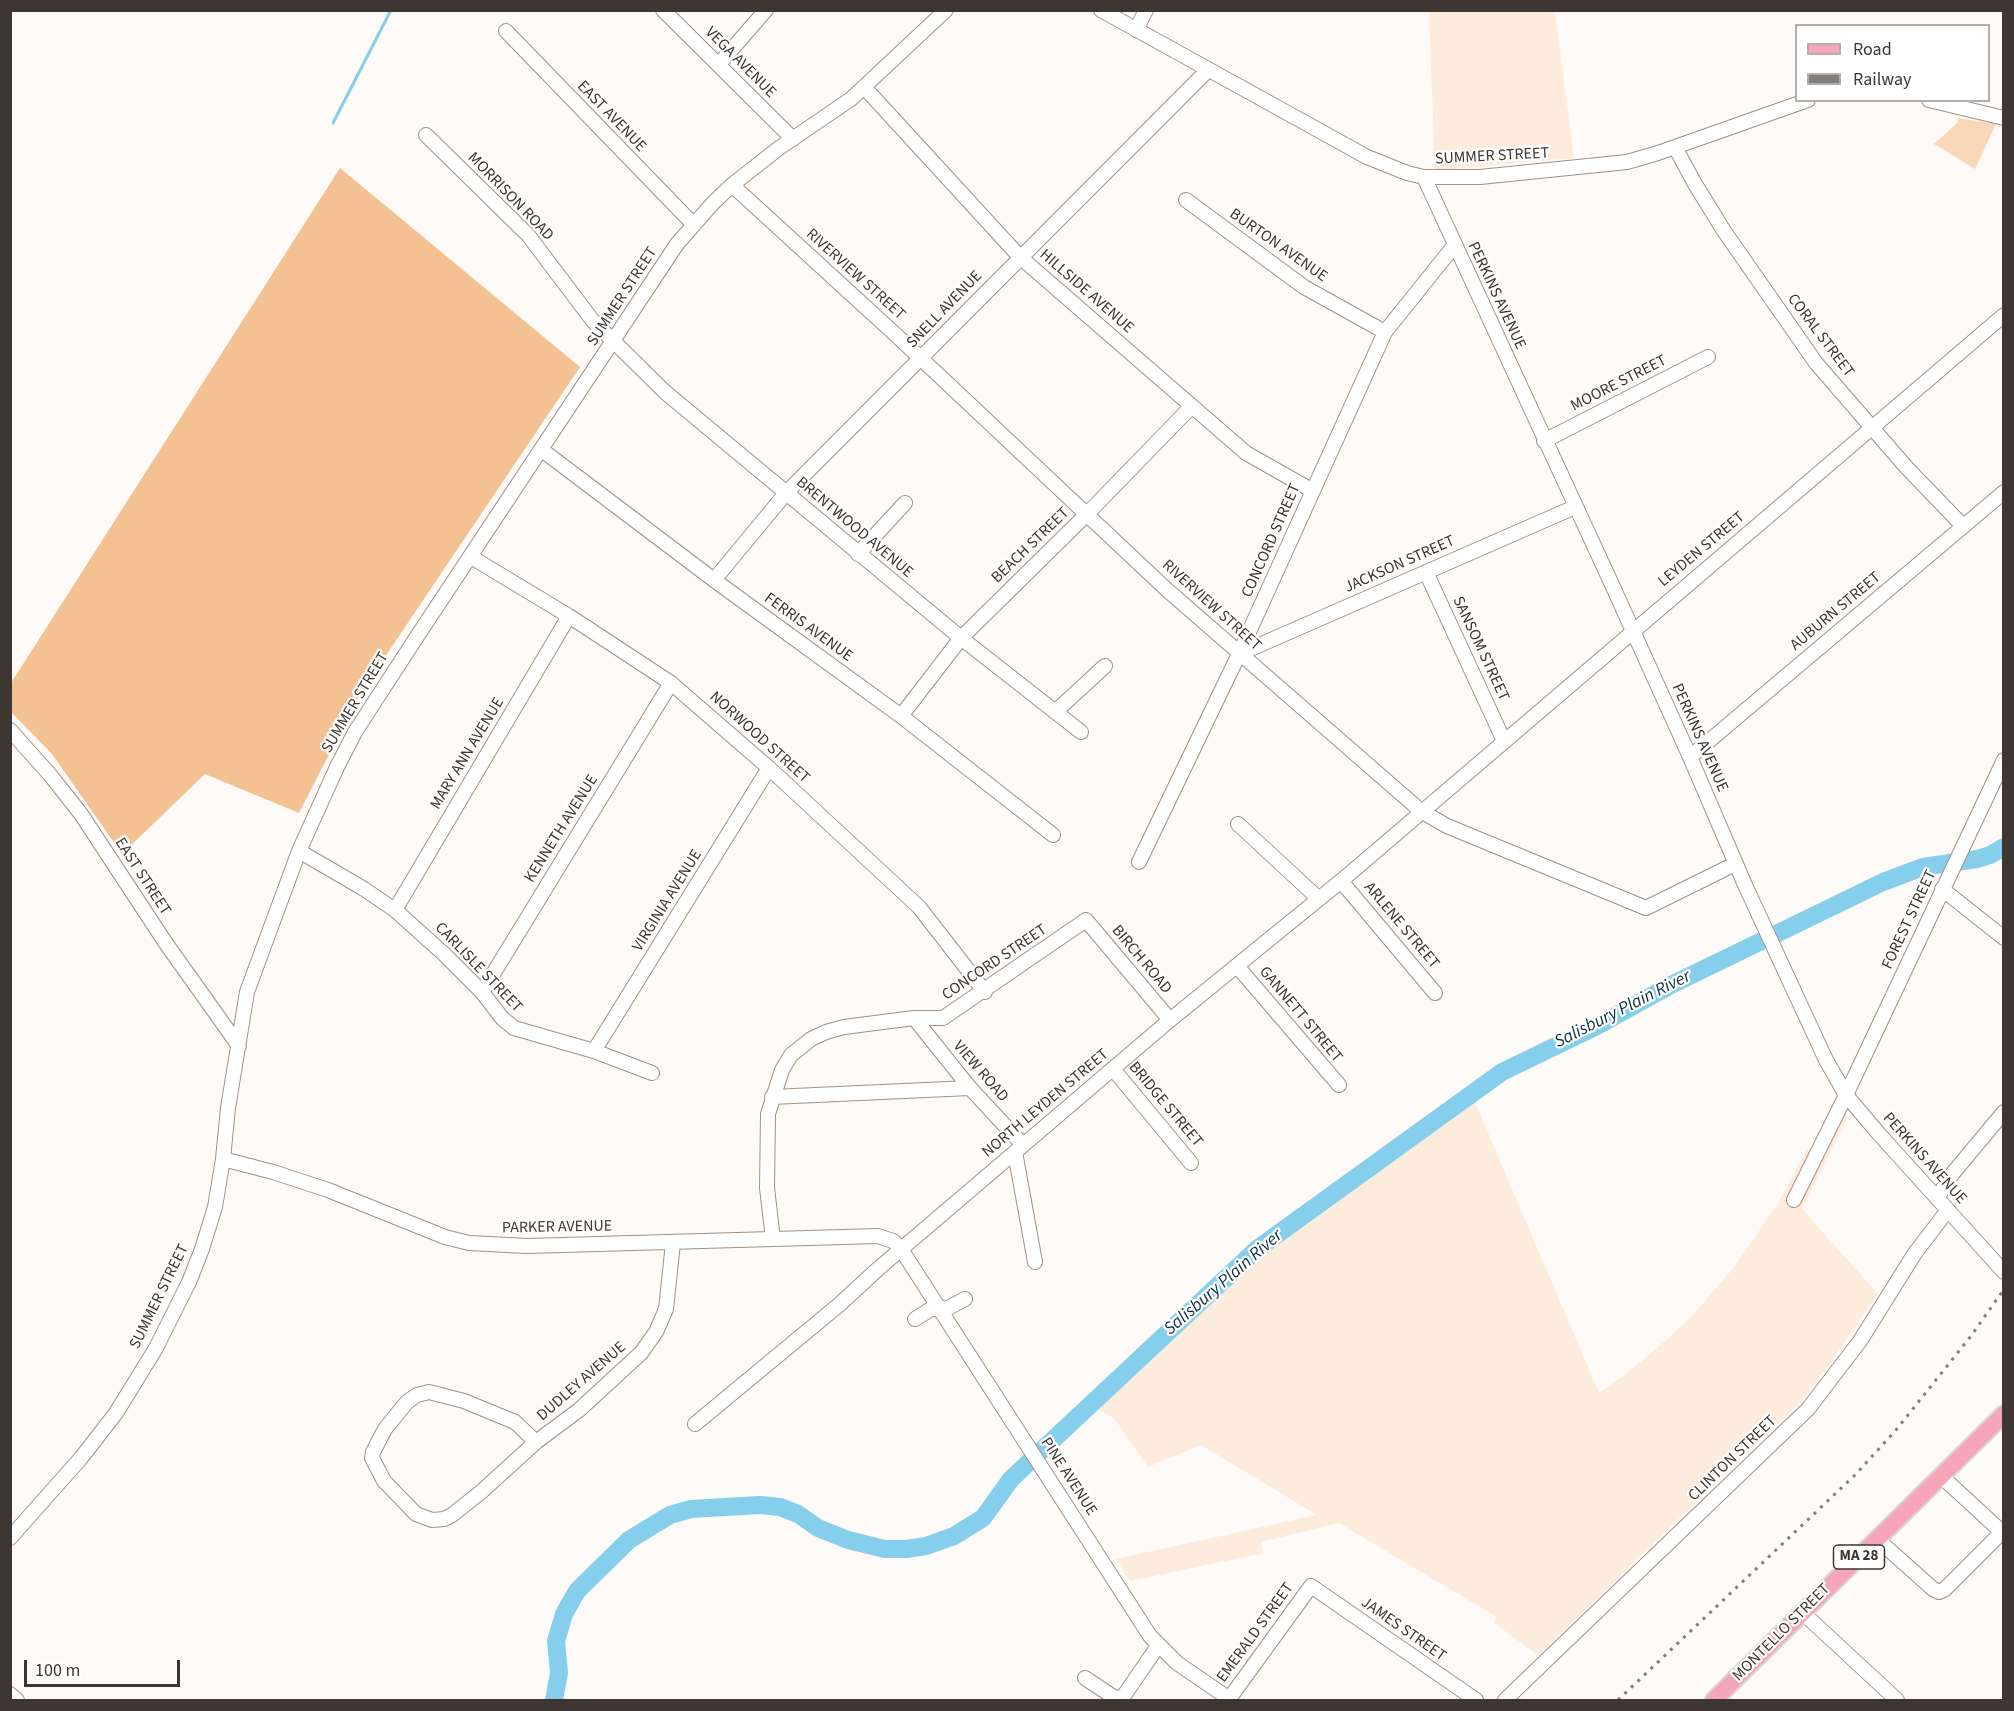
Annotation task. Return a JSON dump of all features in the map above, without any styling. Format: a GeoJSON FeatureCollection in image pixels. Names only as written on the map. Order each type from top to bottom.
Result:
{"type":"FeatureCollection","features":[{"type":"Feature","properties":{"kind":"main road","name":"MONTELLO STREET"},"geometry":{"type":"LineString","coordinates":[[1714,1701],[2004,1414]]}},
{"type":"Feature","properties":{"kind":"street","name":"VEGA AVENUE"},"geometry":{"type":"LineString","coordinates":[[663,10],[793,139]]}},
{"type":"Feature","properties":{"kind":"street"},"geometry":{"type":"LineString","coordinates":[[718,64],[766,10]]}},
{"type":"Feature","properties":{"kind":"street","name":"SUMMER STREET"},"geometry":{"type":"LineString","coordinates":[[10,1538],[95,1442],[126,1398],[181,1300],[202,1249],[215,1207],[247,992],[298,851],[355,732],[677,244],[732,185],[851,99],[946,10]]}},
{"type":"Feature","properties":{"kind":"street","name":"SUMMER STREET"},"geometry":{"type":"LineString","coordinates":[[1101,10],[1207,71],[1367,157],[1407,173],[1424,177],[1480,177],[1599,166],[1638,159],[1802,102]]}},
{"type":"Feature","properties":{"kind":"street"},"geometry":{"type":"LineString","coordinates":[[1136,30],[1146,10]]}},
{"type":"Feature","properties":{"kind":"street","name":"EAST AVENUE"},"geometry":{"type":"LineString","coordinates":[[506,31],[694,225]]}},
{"type":"Feature","properties":{"kind":"street","name":"SNELL AVENUE"},"geometry":{"type":"LineString","coordinates":[[714,580],[786,493],[1207,71]]}},
{"type":"Feature","properties":{"kind":"street","name":"HILLSIDE AVENUE"},"geometry":{"type":"LineString","coordinates":[[864,87],[1020,257],[1246,453],[1313,491]]}},
{"type":"Feature","properties":{"kind":"street"},"geometry":{"type":"LineString","coordinates":[[1937,102],[2004,118]]}},
{"type":"Feature","properties":{"kind":"street","name":"MORRISON ROAD"},"geometry":{"type":"LineString","coordinates":[[426,135],[528,236],[593,321],[612,342]]}},
{"type":"Feature","properties":{"kind":"street","name":"CORAL STREET"},"geometry":{"type":"LineString","coordinates":[[1675,147],[1724,231],[1816,363],[1907,468],[1963,526]]}},
{"type":"Feature","properties":{"kind":"street","name":"PERKINS AVENUE"},"geometry":{"type":"LineString","coordinates":[[1424,177],[1633,631],[1762,924],[1826,1059],[1846,1095],[2004,1272]]}},
{"type":"Feature","properties":{"kind":"street","name":"RIVERVIEW STREET"},"geometry":{"type":"LineString","coordinates":[[732,185],[1239,654],[1296,701],[1421,812],[1453,828],[1646,908],[1735,864]]}},
{"type":"Feature","properties":{"kind":"street","name":"BURTON AVENUE"},"geometry":{"type":"LineString","coordinates":[[1186,200],[1304,287],[1385,332]]}},
{"type":"Feature","properties":{"kind":"street","name":"CONCORD STREET"},"geometry":{"type":"LineString","coordinates":[[1139,862],[1239,654],[1385,332],[1454,246]]}},
{"type":"Feature","properties":{"kind":"street","name":"LEYDEN STREET"},"geometry":{"type":"LineString","coordinates":[[1421,812],[2004,315]]}},
{"type":"Feature","properties":{"kind":"street","name":"BRENTWOOD AVENUE"},"geometry":{"type":"LineString","coordinates":[[612,342],[693,417],[961,638],[1081,732]]}},
{"type":"Feature","properties":{"kind":"street","name":"MOORE STREET"},"geometry":{"type":"LineString","coordinates":[[1544,441],[1708,357]]}},
{"type":"Feature","properties":{"kind":"street","name":"BEACH STREET"},"geometry":{"type":"LineString","coordinates":[[901,716],[961,638],[1191,407]]}},
{"type":"Feature","properties":{"kind":"street","name":"FERRIS AVENUE"},"geometry":{"type":"LineString","coordinates":[[542,450],[714,580],[901,716],[1053,835]]}},
{"type":"Feature","properties":{"kind":"street","name":"AUBURN STREET"},"geometry":{"type":"LineString","coordinates":[[1690,757],[2004,492]]}},
{"type":"Feature","properties":{"kind":"street"},"geometry":{"type":"LineString","coordinates":[[858,554],[905,503]]}},
{"type":"Feature","properties":{"kind":"street","name":"JACKSON STREET"},"geometry":{"type":"LineString","coordinates":[[1239,654],[1575,507]]}},
{"type":"Feature","properties":{"kind":"street","name":"NORWOOD STREET"},"geometry":{"type":"LineString","coordinates":[[471,557],[570,616],[671,683],[769,768],[919,907],[985,992]]}},
{"type":"Feature","properties":{"kind":"street","name":"SANSOM STREET"},"geometry":{"type":"LineString","coordinates":[[1426,572],[1504,741]]}},
{"type":"Feature","properties":{"kind":"street","name":"MARY ANN AVENUE"},"geometry":{"type":"LineString","coordinates":[[395,910],[570,616]]}},
{"type":"Feature","properties":{"kind":"street"},"geometry":{"type":"LineString","coordinates":[[1055,712],[1105,666]]}},
{"type":"Feature","properties":{"kind":"street","name":"KENNETH AVENUE"},"geometry":{"type":"LineString","coordinates":[[482,992],[671,683]]}},
{"type":"Feature","properties":{"kind":"street","name":"EAST STREET"},"geometry":{"type":"LineString","coordinates":[[10,730],[81,814],[165,942],[239,1046]]}},
{"type":"Feature","properties":{"kind":"street","name":"FOREST STREET"},"geometry":{"type":"LineString","coordinates":[[1794,1200],[2004,760]]}},
{"type":"Feature","properties":{"kind":"street","name":"VIRGINIA AVENUE"},"geometry":{"type":"LineString","coordinates":[[594,1051],[769,768]]}},
{"type":"Feature","properties":{"kind":"street","name":"NORTH LEYDEN STREET"},"geometry":{"type":"LineString","coordinates":[[695,1424],[840,1304],[1170,1020],[1341,881],[1421,812]]}},
{"type":"Feature","properties":{"kind":"street"},"geometry":{"type":"LineString","coordinates":[[1238,824],[1319,899]]}},
{"type":"Feature","properties":{"kind":"street","name":"CARLISLE STREET"},"geometry":{"type":"LineString","coordinates":[[298,851],[364,889],[395,910],[444,954],[482,992],[502,1018],[514,1028],[594,1051],[652,1073]]}},
{"type":"Feature","properties":{"kind":"street","name":"ARLENE STREET"},"geometry":{"type":"LineString","coordinates":[[1341,881],[1435,993]]}},
{"type":"Feature","properties":{"kind":"street"},"geometry":{"type":"LineString","coordinates":[[1942,889],[2004,938]]}},
{"type":"Feature","properties":{"kind":"street","name":"CONCORD STREET"},"geometry":{"type":"LineString","coordinates":[[773,1239],[767,1173],[767,1124],[778,1078],[786,1062],[797,1048],[811,1039],[844,1028],[914,1018],[943,1018],[985,992],[1086,920]]}},
{"type":"Feature","properties":{"kind":"street","name":"BIRCH ROAD"},"geometry":{"type":"LineString","coordinates":[[1086,920],[1170,1020]]}},
{"type":"Feature","properties":{"kind":"street","name":"GANNETT STREET"},"geometry":{"type":"LineString","coordinates":[[1237,966],[1339,1085]]}},
{"type":"Feature","properties":{"kind":"street","name":"VIEW ROAD"},"geometry":{"type":"LineString","coordinates":[[914,1018],[1019,1149]]}},
{"type":"Feature","properties":{"kind":"street","name":"BRIDGE STREET"},"geometry":{"type":"LineString","coordinates":[[1113,1069],[1191,1163]]}},
{"type":"Feature","properties":{"kind":"street"},"geometry":{"type":"LineString","coordinates":[[772,1097],[970,1088]]}},
{"type":"Feature","properties":{"kind":"street"},"geometry":{"type":"LineString","coordinates":[[1937,1198],[1953,1173],[2004,1112]]}},
{"type":"Feature","properties":{"kind":"street"},"geometry":{"type":"LineString","coordinates":[[1019,1149],[1035,1262]]}},
{"type":"Feature","properties":{"kind":"street","name":"PARKER AVENUE"},"geometry":{"type":"LineString","coordinates":[[223,1159],[310,1184],[445,1238],[469,1243],[527,1246],[878,1236],[893,1241],[902,1249]]}},
{"type":"Feature","properties":{"kind":"street","name":"CLINTON STREET"},"geometry":{"type":"LineString","coordinates":[[1505,1701],[1808,1409],[1860,1341],[1915,1253],[1948,1210]]}},
{"type":"Feature","properties":{"kind":"street","name":"DUDLEY AVENUE"},"geometry":{"type":"LineString","coordinates":[[536,1442],[515,1422],[464,1401],[435,1393],[423,1393],[412,1397],[385,1429],[372,1458],[384,1481],[416,1514],[427,1519],[438,1520],[455,1512],[481,1492],[536,1442],[579,1410],[618,1376],[649,1343],[666,1309],[673,1243]]}},
{"type":"Feature","properties":{"kind":"street","name":"PINE AVENUE"},"geometry":{"type":"LineString","coordinates":[[902,1249],[1158,1646],[1177,1663],[1230,1700]]}},
{"type":"Feature","properties":{"kind":"street"},"geometry":{"type":"LineString","coordinates":[[915,1318],[931,1309],[948,1308],[965,1299]]}},
{"type":"Feature","properties":{"kind":"street"},"geometry":{"type":"LineString","coordinates":[[1877,1539],[1939,1592],[1945,1589],[2003,1533],[1941,1476]]}},
{"type":"Feature","properties":{"kind":"street","name":"EMERALD STREET"},"geometry":{"type":"LineString","coordinates":[[1230,1700],[1311,1586]]}},
{"type":"Feature","properties":{"kind":"street","name":"JAMES STREET"},"geometry":{"type":"LineString","coordinates":[[1311,1586],[1476,1701]]}},
{"type":"Feature","properties":{"kind":"street"},"geometry":{"type":"LineString","coordinates":[[1803,1612],[1897,1701]]}},
{"type":"Feature","properties":{"kind":"street"},"geometry":{"type":"LineString","coordinates":[[1085,1678],[1115,1698],[1122,1697],[1158,1646]]}},
{"type":"Feature","properties":{"kind":"street"},"geometry":{"type":"LineString","coordinates":[[10,1694],[16,1701]]}},
{"type":"Feature","properties":{"kind":"shaded area"},"geometry":{"type":"Polygon","coordinates":[[[1429,11],[1555,11],[1574,158],[1435,170],[1429,11]]]}},
{"type":"Feature","properties":{"kind":"shaded area"},"geometry":{"type":"Polygon","coordinates":[[[1958,118],[1996,124],[1975,169],[1934,144],[1957,123],[1958,118]]]}},
{"type":"Feature","properties":{"kind":"shaded area"},"geometry":{"type":"Polygon","coordinates":[[[340,168],[580,367],[360,694],[299,813],[205,774],[122,854],[52,754],[11,712],[11,683],[340,168]]]}},
{"type":"Feature","properties":{"kind":"shaded area"},"geometry":{"type":"Polygon","coordinates":[[[1474,1100],[1599,1393],[1625,1375],[1671,1336],[1693,1315],[1735,1266],[1777,1205],[1807,1150],[1811,1151],[1834,1101],[1848,1117],[1802,1209],[1878,1294],[1802,1400],[1538,1655],[1494,1623],[1497,1617],[1339,1523],[1261,1542],[1263,1553],[1130,1581],[1116,1559],[1317,1515],[1201,1445],[1148,1467],[1115,1419],[1092,1406],[1231,1277],[1474,1100]]]}},
{"type":"Feature","properties":{"kind":"waterway"},"geometry":{"type":"LineString","coordinates":[[333,123],[391,10]]}},
{"type":"Feature","properties":{"kind":"waterway","name":"Salisbury Plain River"},"geometry":{"type":"LineString","coordinates":[[554,1700],[559,1673],[556,1641],[564,1614],[577,1591],[629,1540],[670,1515],[691,1509],[760,1505],[780,1507],[798,1514],[818,1528],[848,1540],[885,1549],[926,1546],[954,1536],[983,1518],[1011,1479],[1257,1249],[1502,1072],[1599,1025],[1671,985],[1883,882],[1923,867],[1977,859],[2004,847]]}},
{"type":"Feature","properties":{"kind":"railway"},"geometry":{"type":"LineString","coordinates":[[1618,1700],[1855,1475],[1896,1430],[1971,1336],[2004,1289]]}}]}
